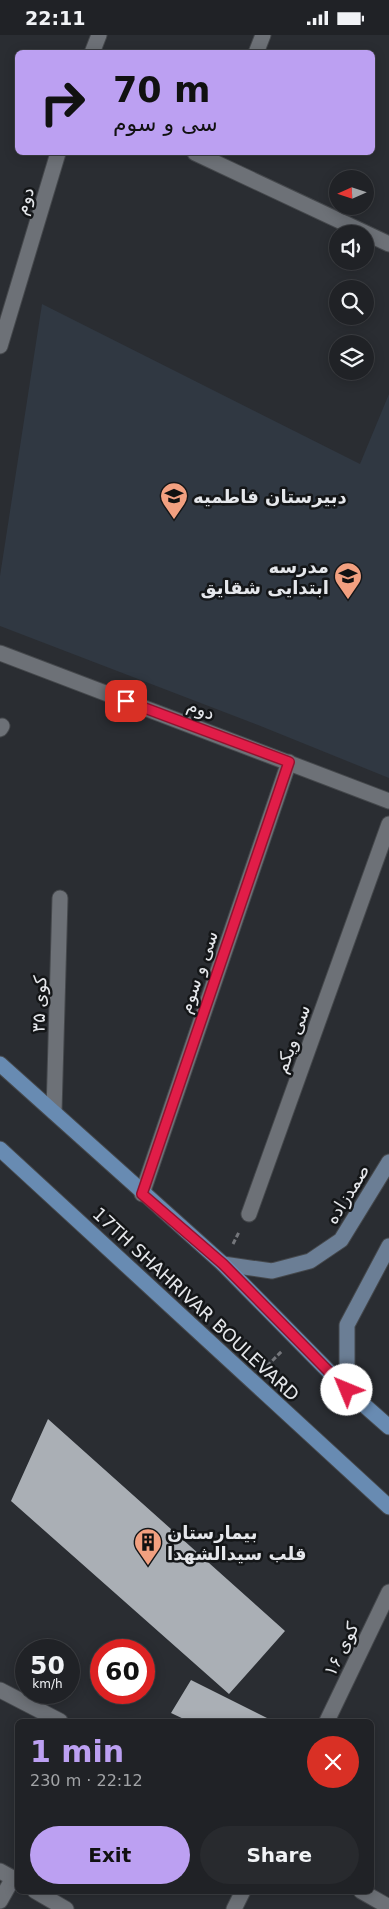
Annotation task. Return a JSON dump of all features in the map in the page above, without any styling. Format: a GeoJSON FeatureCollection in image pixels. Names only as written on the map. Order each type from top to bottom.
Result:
{"type":"FeatureCollection","features":[{"type":"Feature","properties":{"kind":"main road"},"geometry":{"type":"LineString","coordinates":[[0,1064],[54,1111],[142,1194],[223,1264],[347,1390],[389,1427]]}},
{"type":"Feature","properties":{"kind":"main road","name":"17TH SHAHRIVAR BOULEVARD"},"geometry":{"type":"LineString","coordinates":[[0,1149],[389,1507]]}},
{"type":"Feature","properties":{"kind":"main road","name":"صمدزاده"},"geometry":{"type":"LineString","coordinates":[[223,1264],[272,1271],[310,1261],[340,1240],[389,1162]]}},
{"type":"Feature","properties":{"kind":"main road"},"geometry":{"type":"LineString","coordinates":[[347,1390],[347,1325],[389,1246]]}},
{"type":"Feature","properties":{"kind":"street"},"geometry":{"type":"LineString","coordinates":[[93,50],[99,35]]}},
{"type":"Feature","properties":{"kind":"street"},"geometry":{"type":"LineString","coordinates":[[257,50],[263,35]]}},
{"type":"Feature","properties":{"kind":"street","name":"دوم"},"geometry":{"type":"LineString","coordinates":[[0,346],[57,155]]}},
{"type":"Feature","properties":{"kind":"street"},"geometry":{"type":"LineString","coordinates":[[213,156],[389,244]]}},
{"type":"Feature","properties":{"kind":"street","name":"دوم"},"geometry":{"type":"LineString","coordinates":[[0,653],[389,801]]}},
{"type":"Feature","properties":{"kind":"street","name":"سی و سوم"},"geometry":{"type":"LineString","coordinates":[[142,1194],[289,762]]}},
{"type":"Feature","properties":{"kind":"street","name":"سی ویکم"},"geometry":{"type":"LineString","coordinates":[[249,1214],[389,824]]}},
{"type":"Feature","properties":{"kind":"street","name":"کوی ۳۵"},"geometry":{"type":"LineString","coordinates":[[54,1111],[60,898]]}},
{"type":"Feature","properties":{"kind":"street","name":"کوی ۱۶"},"geometry":{"type":"LineString","coordinates":[[328,1719],[389,1593]]}},
{"type":"Feature","properties":{"kind":"street"},"geometry":{"type":"LineString","coordinates":[[0,1690],[56,1719]]}},
{"type":"Feature","properties":{"kind":"street"},"geometry":{"type":"LineString","coordinates":[[0,1901],[10,1877]]}},
{"type":"Feature","properties":{"kind":"street"},"geometry":{"type":"LineString","coordinates":[[41,1894],[66,1909]]}},
{"type":"Feature","properties":{"kind":"street"},"geometry":{"type":"LineString","coordinates":[[234,1909],[242,1894]]}},
{"type":"Feature","properties":{"kind":"street"},"geometry":{"type":"LineString","coordinates":[[365,1894],[389,1907]]}},
{"type":"Feature","properties":{"kind":"path"},"geometry":{"type":"LineString","coordinates":[[223,1264],[249,1214]]}},
{"type":"Feature","properties":{"kind":"shaded area","name":"دبیرستان فاطمیه"},"geometry":{"type":"Polygon","coordinates":[[[42,304],[360,464],[389,394],[389,778],[258,725],[0,626],[0,576],[42,304]]]}},
{"type":"Feature","properties":{"kind":"building","name":"بیمارستان قلب سیدالشهدا"},"geometry":{"type":"Polygon","coordinates":[[[48,1419],[285,1631],[229,1694],[11,1501],[48,1419]]]}},
{"type":"Feature","properties":{"kind":"building"},"geometry":{"type":"Polygon","coordinates":[[[191,1680],[269,1719],[184,1719],[171,1713],[191,1680]]]}},
{"type":"Feature","properties":{"kind":"place","name":"دبیرستان فاطمیه"},"geometry":{"type":"Point","coordinates":[174,520]}},
{"type":"Feature","properties":{"kind":"place","name":"مدرسه ابتدایی شقایق"},"geometry":{"type":"Point","coordinates":[348,600]}},
{"type":"Feature","properties":{"kind":"place","name":"بیمارستان قلب سیدالشهدا"},"geometry":{"type":"Point","coordinates":[148,1566]}},
{"type":"Feature","properties":{"kind":"route"},"geometry":{"type":"LineString","coordinates":[[126,701],[289,762],[142,1194],[223,1264],[347,1390]]}}]}
